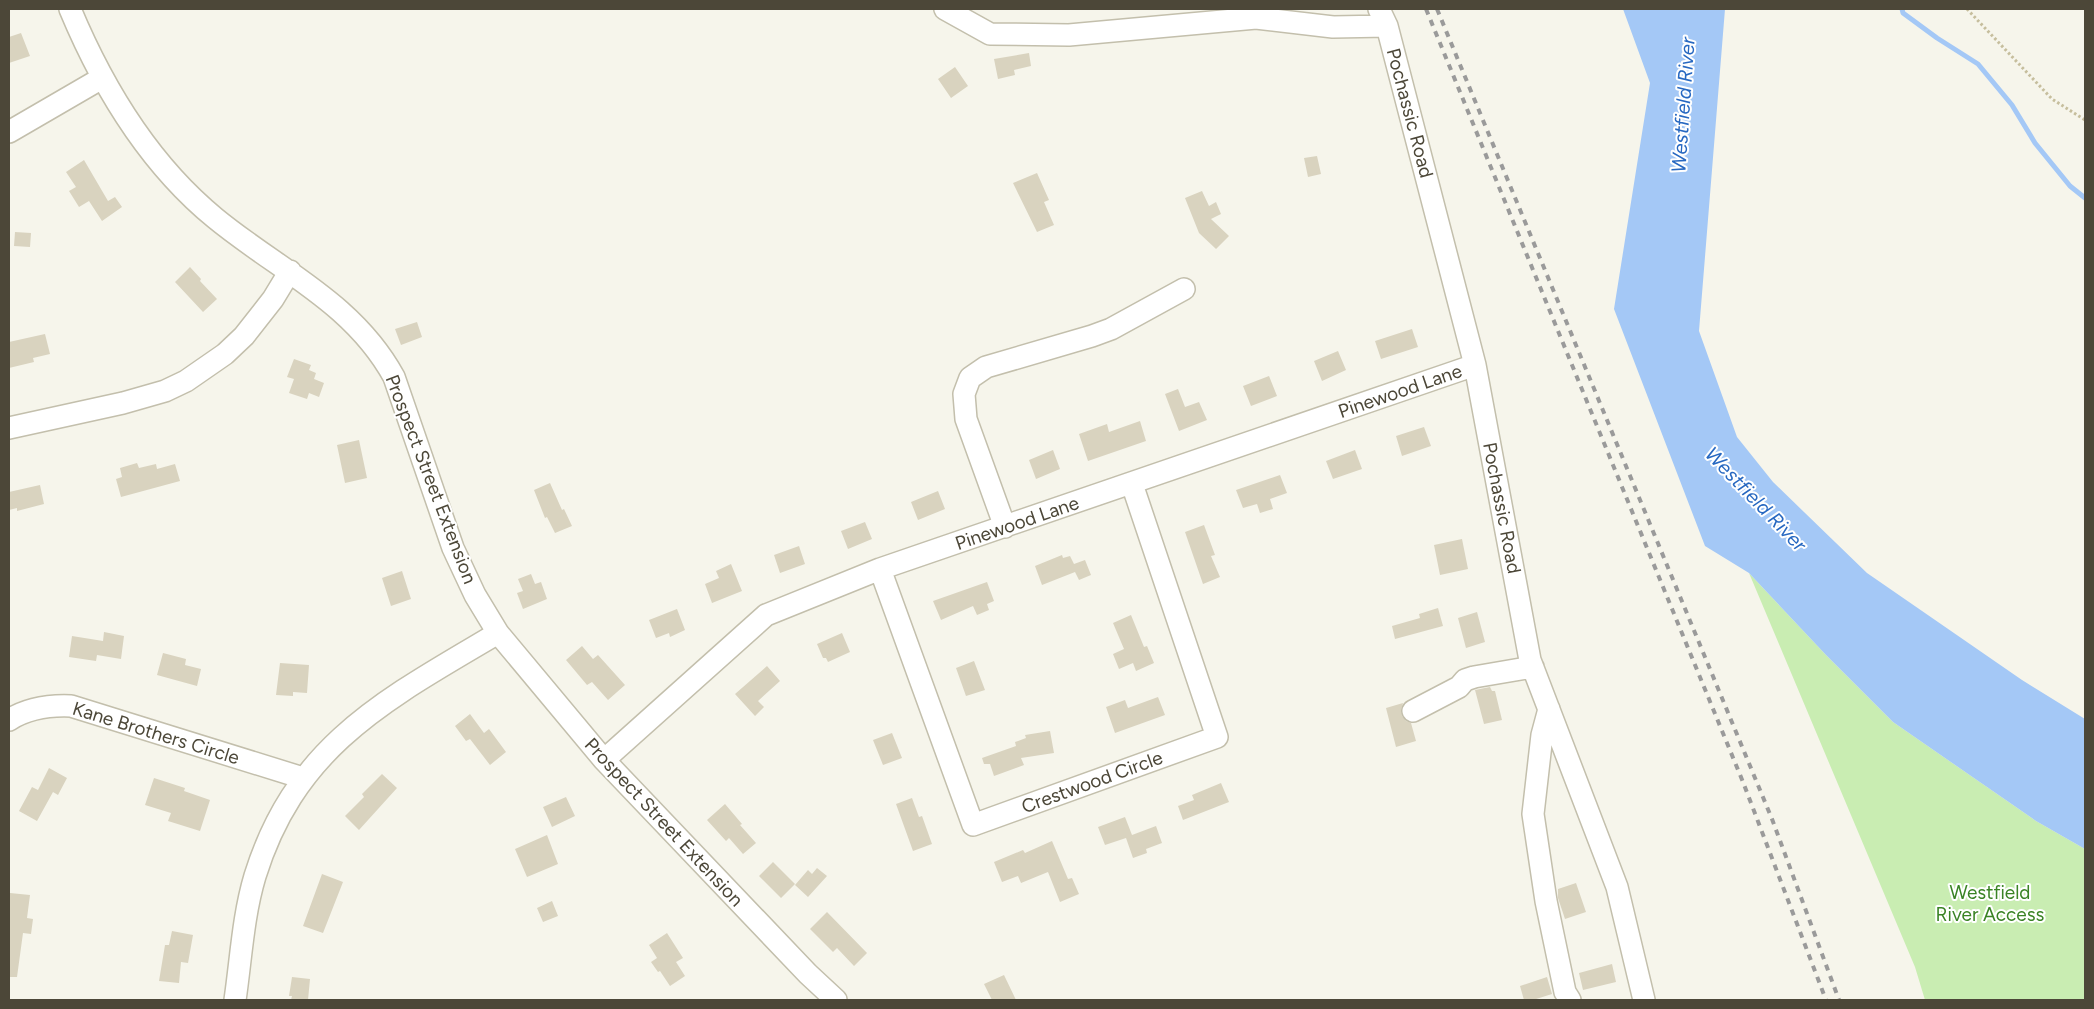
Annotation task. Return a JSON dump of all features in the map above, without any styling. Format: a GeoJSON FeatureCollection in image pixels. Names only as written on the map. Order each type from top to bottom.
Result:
{"type":"FeatureCollection","features":[{"type":"Feature","properties":{"kind":"street","name":"Prospect Street Extension"},"geometry":{"type":"LineString","coordinates":[[70,9],[102,78],[140,139],[189,196],[216,218],[290,271],[353,322],[384,358],[394,377],[460,563],[475,595],[498,633],[604,760],[808,974],[836,1000]]}},
{"type":"Feature","properties":{"kind":"street"},"geometry":{"type":"LineString","coordinates":[[945,9],[990,34],[1069,35],[1256,18],[1333,26],[1383,17]]}},
{"type":"Feature","properties":{"kind":"street","name":"Pochassic Road"},"geometry":{"type":"LineString","coordinates":[[1383,17],[1475,365],[1533,667],[1617,887],[1644,1000]]}},
{"type":"Feature","properties":{"kind":"street"},"geometry":{"type":"LineString","coordinates":[[9,132],[102,78]]}},
{"type":"Feature","properties":{"kind":"street"},"geometry":{"type":"LineString","coordinates":[[9,428],[130,402],[165,391],[186,381],[225,354],[244,336],[264,312],[290,271]]}},
{"type":"Feature","properties":{"kind":"street"},"geometry":{"type":"LineString","coordinates":[[1005,527],[966,419],[964,394],[970,378],[986,367],[1111,329],[1184,290]]}},
{"type":"Feature","properties":{"kind":"street","name":"Pinewood Lane"},"geometry":{"type":"LineString","coordinates":[[604,760],[766,615],[880,569],[1475,365]]}},
{"type":"Feature","properties":{"kind":"street","name":"Crestwood Circle"},"geometry":{"type":"LineString","coordinates":[[880,569],[973,825],[1217,737],[1132,484]]}},
{"type":"Feature","properties":{"kind":"street"},"geometry":{"type":"LineString","coordinates":[[236,1000],[249,902],[255,877],[287,801],[303,778],[321,756],[365,717],[413,684],[498,633]]}},
{"type":"Feature","properties":{"kind":"street"},"geometry":{"type":"LineString","coordinates":[[1413,711],[1459,687],[1465,680],[1533,667]]}},
{"type":"Feature","properties":{"kind":"street","name":"Kane Brothers Circle"},"geometry":{"type":"LineString","coordinates":[[9,720],[39,707],[71,706],[303,778]]}},
{"type":"Feature","properties":{"kind":"street"},"geometry":{"type":"LineString","coordinates":[[1549,709],[1542,735],[1533,814],[1548,910],[1565,992],[1570,1000]]}},
{"type":"Feature","properties":{"kind":"path"},"geometry":{"type":"LineString","coordinates":[[1967,9],[2052,99],[2085,120]]}},
{"type":"Feature","properties":{"kind":"green space","name":"Westfield River Access"},"geometry":{"type":"Polygon","coordinates":[[[1749,573],[1826,655],[1893,722],[2036,821],[2085,849],[2085,1000],[1925,1000],[1915,967],[1749,573]]]}},
{"type":"Feature","properties":{"kind":"water","name":"Westfield River"},"geometry":{"type":"Polygon","coordinates":[[[1623,9],[1725,9],[1699,331],[1737,437],[1773,482],[1867,573],[2022,680],[2085,719],[2085,849],[2036,821],[1893,722],[1826,655],[1749,573],[1705,546],[1614,309],[1650,83],[1623,9]]]}},
{"type":"Feature","properties":{"kind":"building"},"geometry":{"type":"Polygon","coordinates":[[[21,33],[30,56],[9,63],[9,37],[21,33]]]}},
{"type":"Feature","properties":{"kind":"building"},"geometry":{"type":"Polygon","coordinates":[[[1029,53],[1031,66],[1014,70],[1015,75],[998,79],[994,59],[1029,53]]]}},
{"type":"Feature","properties":{"kind":"building"},"geometry":{"type":"Polygon","coordinates":[[[955,67],[968,86],[951,98],[938,79],[955,67]]]}},
{"type":"Feature","properties":{"kind":"building"},"geometry":{"type":"Polygon","coordinates":[[[1317,156],[1321,174],[1308,177],[1304,158],[1317,156]]]}},
{"type":"Feature","properties":{"kind":"building"},"geometry":{"type":"Polygon","coordinates":[[[84,160],[108,201],[115,197],[122,207],[102,221],[89,201],[79,207],[69,191],[76,187],[66,172],[84,160]]]}},
{"type":"Feature","properties":{"kind":"building"},"geometry":{"type":"Polygon","coordinates":[[[1037,173],[1049,200],[1044,202],[1054,225],[1037,232],[1013,183],[1037,173]]]}},
{"type":"Feature","properties":{"kind":"building"},"geometry":{"type":"Polygon","coordinates":[[[1202,191],[1209,206],[1216,202],[1221,214],[1211,219],[1229,236],[1216,249],[1199,233],[1185,198],[1202,191]]]}},
{"type":"Feature","properties":{"kind":"building"},"geometry":{"type":"Polygon","coordinates":[[[15,232],[31,233],[30,247],[14,246],[15,232]]]}},
{"type":"Feature","properties":{"kind":"building"},"geometry":{"type":"Polygon","coordinates":[[[190,267],[217,299],[203,312],[175,282],[190,267]]]}},
{"type":"Feature","properties":{"kind":"building"},"geometry":{"type":"Polygon","coordinates":[[[417,322],[422,337],[401,345],[395,329],[417,322]]]}},
{"type":"Feature","properties":{"kind":"building"},"geometry":{"type":"Polygon","coordinates":[[[1412,329],[1418,347],[1381,359],[1375,341],[1412,329]]]}},
{"type":"Feature","properties":{"kind":"building"},"geometry":{"type":"Polygon","coordinates":[[[45,334],[50,354],[33,358],[34,362],[9,368],[9,342],[45,334]]]}},
{"type":"Feature","properties":{"kind":"building"},"geometry":{"type":"Polygon","coordinates":[[[1338,351],[1346,370],[1322,381],[1314,361],[1338,351]]]}},
{"type":"Feature","properties":{"kind":"building"},"geometry":{"type":"Polygon","coordinates":[[[294,359],[311,365],[309,370],[316,373],[314,379],[324,383],[319,397],[309,393],[307,399],[289,393],[294,379],[287,377],[294,359]]]}},
{"type":"Feature","properties":{"kind":"building"},"geometry":{"type":"Polygon","coordinates":[[[1269,376],[1277,396],[1251,406],[1243,386],[1269,376]]]}},
{"type":"Feature","properties":{"kind":"building"},"geometry":{"type":"Polygon","coordinates":[[[1178,389],[1185,407],[1199,402],[1207,420],[1179,431],[1165,394],[1178,389]]]}},
{"type":"Feature","properties":{"kind":"building"},"geometry":{"type":"Polygon","coordinates":[[[1140,421],[1146,441],[1088,461],[1079,434],[1107,424],[1109,432],[1140,421]]]}},
{"type":"Feature","properties":{"kind":"building"},"geometry":{"type":"Polygon","coordinates":[[[1424,427],[1431,446],[1402,456],[1396,436],[1424,427]]]}},
{"type":"Feature","properties":{"kind":"building"},"geometry":{"type":"Polygon","coordinates":[[[359,440],[367,478],[345,483],[337,445],[359,440]]]}},
{"type":"Feature","properties":{"kind":"building"},"geometry":{"type":"Polygon","coordinates":[[[1053,450],[1060,469],[1036,479],[1029,460],[1053,450]]]}},
{"type":"Feature","properties":{"kind":"building"},"geometry":{"type":"Polygon","coordinates":[[[1355,450],[1362,469],[1333,479],[1326,461],[1355,450]]]}},
{"type":"Feature","properties":{"kind":"building"},"geometry":{"type":"Polygon","coordinates":[[[137,463],[139,468],[156,464],[157,469],[175,464],[180,481],[121,497],[116,479],[122,477],[120,468],[137,463]]]}},
{"type":"Feature","properties":{"kind":"building"},"geometry":{"type":"Polygon","coordinates":[[[1280,475],[1287,493],[1270,499],[1273,509],[1260,513],[1257,504],[1243,508],[1236,490],[1280,475]]]}},
{"type":"Feature","properties":{"kind":"building"},"geometry":{"type":"Polygon","coordinates":[[[550,483],[562,510],[564,509],[572,526],[555,533],[547,517],[545,518],[534,490],[550,483]]]}},
{"type":"Feature","properties":{"kind":"building"},"geometry":{"type":"Polygon","coordinates":[[[40,485],[44,504],[17,511],[17,508],[9,510],[9,492],[40,485]]]}},
{"type":"Feature","properties":{"kind":"building"},"geometry":{"type":"Polygon","coordinates":[[[938,491],[945,509],[918,520],[911,502],[938,491]]]}},
{"type":"Feature","properties":{"kind":"building"},"geometry":{"type":"Polygon","coordinates":[[[865,522],[872,539],[848,549],[841,531],[865,522]]]}},
{"type":"Feature","properties":{"kind":"building"},"geometry":{"type":"Polygon","coordinates":[[[1204,525],[1215,555],[1211,556],[1220,577],[1203,584],[1185,532],[1204,525]]]}},
{"type":"Feature","properties":{"kind":"building"},"geometry":{"type":"Polygon","coordinates":[[[1462,539],[1468,569],[1440,575],[1434,545],[1462,539]]]}},
{"type":"Feature","properties":{"kind":"building"},"geometry":{"type":"Polygon","coordinates":[[[799,546],[805,564],[780,573],[774,555],[799,546]]]}},
{"type":"Feature","properties":{"kind":"building"},"geometry":{"type":"Polygon","coordinates":[[[1062,555],[1063,558],[1070,556],[1074,564],[1085,560],[1091,575],[1079,580],[1075,572],[1042,585],[1035,566],[1062,555]]]}},
{"type":"Feature","properties":{"kind":"building"},"geometry":{"type":"Polygon","coordinates":[[[731,564],[742,591],[712,603],[705,584],[719,578],[716,571],[731,564]]]}},
{"type":"Feature","properties":{"kind":"building"},"geometry":{"type":"Polygon","coordinates":[[[402,571],[411,599],[391,606],[382,578],[402,571]]]}},
{"type":"Feature","properties":{"kind":"building"},"geometry":{"type":"Polygon","coordinates":[[[531,574],[535,584],[541,582],[547,599],[523,609],[517,593],[523,591],[518,579],[531,574]]]}},
{"type":"Feature","properties":{"kind":"building"},"geometry":{"type":"Polygon","coordinates":[[[987,582],[994,601],[987,604],[989,610],[977,615],[973,606],[941,620],[933,601],[987,582]]]}},
{"type":"Feature","properties":{"kind":"building"},"geometry":{"type":"Polygon","coordinates":[[[1438,608],[1443,626],[1395,639],[1392,626],[1420,618],[1419,614],[1438,608]]]}},
{"type":"Feature","properties":{"kind":"building"},"geometry":{"type":"Polygon","coordinates":[[[677,609],[685,630],[670,637],[669,633],[656,638],[649,620],[677,609]]]}},
{"type":"Feature","properties":{"kind":"building"},"geometry":{"type":"Polygon","coordinates":[[[1477,612],[1485,642],[1466,648],[1458,618],[1477,612]]]}},
{"type":"Feature","properties":{"kind":"building"},"geometry":{"type":"Polygon","coordinates":[[[1131,615],[1144,647],[1147,646],[1154,663],[1136,671],[1133,663],[1119,669],[1113,654],[1124,649],[1113,623],[1131,615]]]}},
{"type":"Feature","properties":{"kind":"building"},"geometry":{"type":"Polygon","coordinates":[[[104,632],[124,636],[121,659],[97,655],[96,661],[69,657],[72,636],[103,641],[104,632]]]}},
{"type":"Feature","properties":{"kind":"building"},"geometry":{"type":"Polygon","coordinates":[[[842,633],[850,652],[828,662],[826,658],[823,658],[817,644],[842,633]]]}},
{"type":"Feature","properties":{"kind":"building"},"geometry":{"type":"Polygon","coordinates":[[[582,646],[593,659],[598,655],[625,685],[608,700],[592,682],[587,685],[566,660],[582,646]]]}},
{"type":"Feature","properties":{"kind":"building"},"geometry":{"type":"Polygon","coordinates":[[[163,653],[186,659],[185,665],[201,669],[197,686],[157,675],[163,653]]]}},
{"type":"Feature","properties":{"kind":"building"},"geometry":{"type":"Polygon","coordinates":[[[974,661],[985,690],[966,696],[956,668],[974,661]]]}},
{"type":"Feature","properties":{"kind":"building"},"geometry":{"type":"Polygon","coordinates":[[[280,663],[309,665],[307,693],[293,692],[293,696],[276,695],[280,663]]]}},
{"type":"Feature","properties":{"kind":"building"},"geometry":{"type":"Polygon","coordinates":[[[767,666],[780,681],[758,701],[764,707],[755,716],[735,694],[767,666]]]}},
{"type":"Feature","properties":{"kind":"building"},"geometry":{"type":"Polygon","coordinates":[[[1490,687],[1492,691],[1495,691],[1502,720],[1484,724],[1475,690],[1490,687]]]}},
{"type":"Feature","properties":{"kind":"building"},"geometry":{"type":"Polygon","coordinates":[[[1158,697],[1165,715],[1115,733],[1106,707],[1125,700],[1128,708],[1158,697]]]}},
{"type":"Feature","properties":{"kind":"building"},"geometry":{"type":"Polygon","coordinates":[[[1403,703],[1402,716],[1411,723],[1416,741],[1396,747],[1386,708],[1403,703]]]}},
{"type":"Feature","properties":{"kind":"building"},"geometry":{"type":"Polygon","coordinates":[[[470,714],[484,733],[489,729],[506,752],[490,765],[470,739],[466,741],[455,726],[470,714]]]}},
{"type":"Feature","properties":{"kind":"building"},"geometry":{"type":"Polygon","coordinates":[[[1050,731],[1054,753],[1021,758],[1024,765],[994,776],[990,764],[984,764],[982,758],[1016,746],[1015,742],[1026,738],[1025,735],[1050,731]]]}},
{"type":"Feature","properties":{"kind":"building"},"geometry":{"type":"Polygon","coordinates":[[[892,733],[902,758],[883,765],[873,740],[892,733]]]}},
{"type":"Feature","properties":{"kind":"building"},"geometry":{"type":"Polygon","coordinates":[[[49,768],[67,778],[58,795],[53,792],[37,821],[19,811],[32,787],[38,790],[49,768]]]}},
{"type":"Feature","properties":{"kind":"building"},"geometry":{"type":"Polygon","coordinates":[[[382,774],[397,788],[359,830],[345,816],[364,797],[362,794],[382,774]]]}},
{"type":"Feature","properties":{"kind":"building"},"geometry":{"type":"Polygon","coordinates":[[[154,778],[185,788],[184,791],[210,800],[200,831],[168,821],[171,813],[145,805],[154,778]]]}},
{"type":"Feature","properties":{"kind":"building"},"geometry":{"type":"Polygon","coordinates":[[[1221,783],[1229,802],[1183,820],[1178,806],[1194,800],[1192,795],[1221,783]]]}},
{"type":"Feature","properties":{"kind":"building"},"geometry":{"type":"Polygon","coordinates":[[[566,797],[575,816],[552,827],[543,807],[566,797]]]}},
{"type":"Feature","properties":{"kind":"building"},"geometry":{"type":"Polygon","coordinates":[[[912,798],[919,817],[922,816],[932,844],[913,851],[896,804],[912,798]]]}},
{"type":"Feature","properties":{"kind":"building"},"geometry":{"type":"Polygon","coordinates":[[[725,804],[756,843],[743,854],[729,838],[726,841],[707,820],[725,804]]]}},
{"type":"Feature","properties":{"kind":"building"},"geometry":{"type":"Polygon","coordinates":[[[1125,817],[1132,835],[1156,826],[1162,843],[1146,849],[1147,853],[1133,858],[1126,838],[1105,845],[1098,827],[1125,817]]]}},
{"type":"Feature","properties":{"kind":"building"},"geometry":{"type":"Polygon","coordinates":[[[547,835],[558,864],[527,877],[515,849],[547,835]]]}},
{"type":"Feature","properties":{"kind":"building"},"geometry":{"type":"Polygon","coordinates":[[[1052,841],[1068,879],[1072,878],[1079,894],[1060,902],[1048,872],[1021,883],[1018,876],[1002,882],[994,862],[1023,850],[1025,853],[1052,841]]]}},
{"type":"Feature","properties":{"kind":"building"},"geometry":{"type":"Polygon","coordinates":[[[773,862],[795,884],[781,898],[759,876],[773,862]]]}},
{"type":"Feature","properties":{"kind":"building"},"geometry":{"type":"Polygon","coordinates":[[[817,868],[827,876],[808,897],[795,885],[808,870],[812,874],[817,868]]]}},
{"type":"Feature","properties":{"kind":"building"},"geometry":{"type":"Polygon","coordinates":[[[322,874],[343,882],[323,933],[303,926],[322,874]]]}},
{"type":"Feature","properties":{"kind":"building"},"geometry":{"type":"Polygon","coordinates":[[[1576,883],[1586,912],[1565,919],[1558,898],[1558,889],[1576,883]]]}},
{"type":"Feature","properties":{"kind":"building"},"geometry":{"type":"Polygon","coordinates":[[[10,893],[30,895],[27,918],[33,919],[31,934],[23,933],[17,977],[9,977],[10,893]]]}},
{"type":"Feature","properties":{"kind":"building"},"geometry":{"type":"Polygon","coordinates":[[[552,901],[558,916],[543,922],[537,908],[552,901]]]}},
{"type":"Feature","properties":{"kind":"building"},"geometry":{"type":"Polygon","coordinates":[[[827,912],[867,953],[854,966],[837,948],[833,952],[810,929],[827,912]]]}},
{"type":"Feature","properties":{"kind":"building"},"geometry":{"type":"Polygon","coordinates":[[[172,931],[193,935],[188,963],[181,962],[179,983],[159,981],[165,945],[169,945],[172,931]]]}},
{"type":"Feature","properties":{"kind":"building"},"geometry":{"type":"Polygon","coordinates":[[[667,933],[683,958],[676,962],[685,976],[670,986],[651,962],[657,958],[649,945],[667,933]]]}},
{"type":"Feature","properties":{"kind":"building"},"geometry":{"type":"Polygon","coordinates":[[[1612,964],[1616,982],[1583,990],[1579,973],[1612,964]]]}},
{"type":"Feature","properties":{"kind":"building"},"geometry":{"type":"Polygon","coordinates":[[[1004,975],[1016,1000],[992,1000],[984,984],[1004,975]]]}},
{"type":"Feature","properties":{"kind":"building"},"geometry":{"type":"Polygon","coordinates":[[[292,977],[310,979],[308,1000],[291,1000],[292,996],[289,996],[292,977]]]}},
{"type":"Feature","properties":{"kind":"building"},"geometry":{"type":"Polygon","coordinates":[[[1547,977],[1552,994],[1533,1000],[1524,1000],[1520,986],[1547,977]]]}},
{"type":"Feature","properties":{"kind":"waterway"},"geometry":{"type":"LineString","coordinates":[[1902,9],[1903,13],[1937,38],[1978,64],[2012,105],[2035,143],[2070,186],[2085,198]]}},
{"type":"Feature","properties":{"kind":"railway"},"geometry":{"type":"LineString","coordinates":[[1426,9],[1743,782],[1826,1000]]}},
{"type":"Feature","properties":{"kind":"railway"},"geometry":{"type":"LineString","coordinates":[[1437,9],[1772,819],[1839,1000]]}}]}
